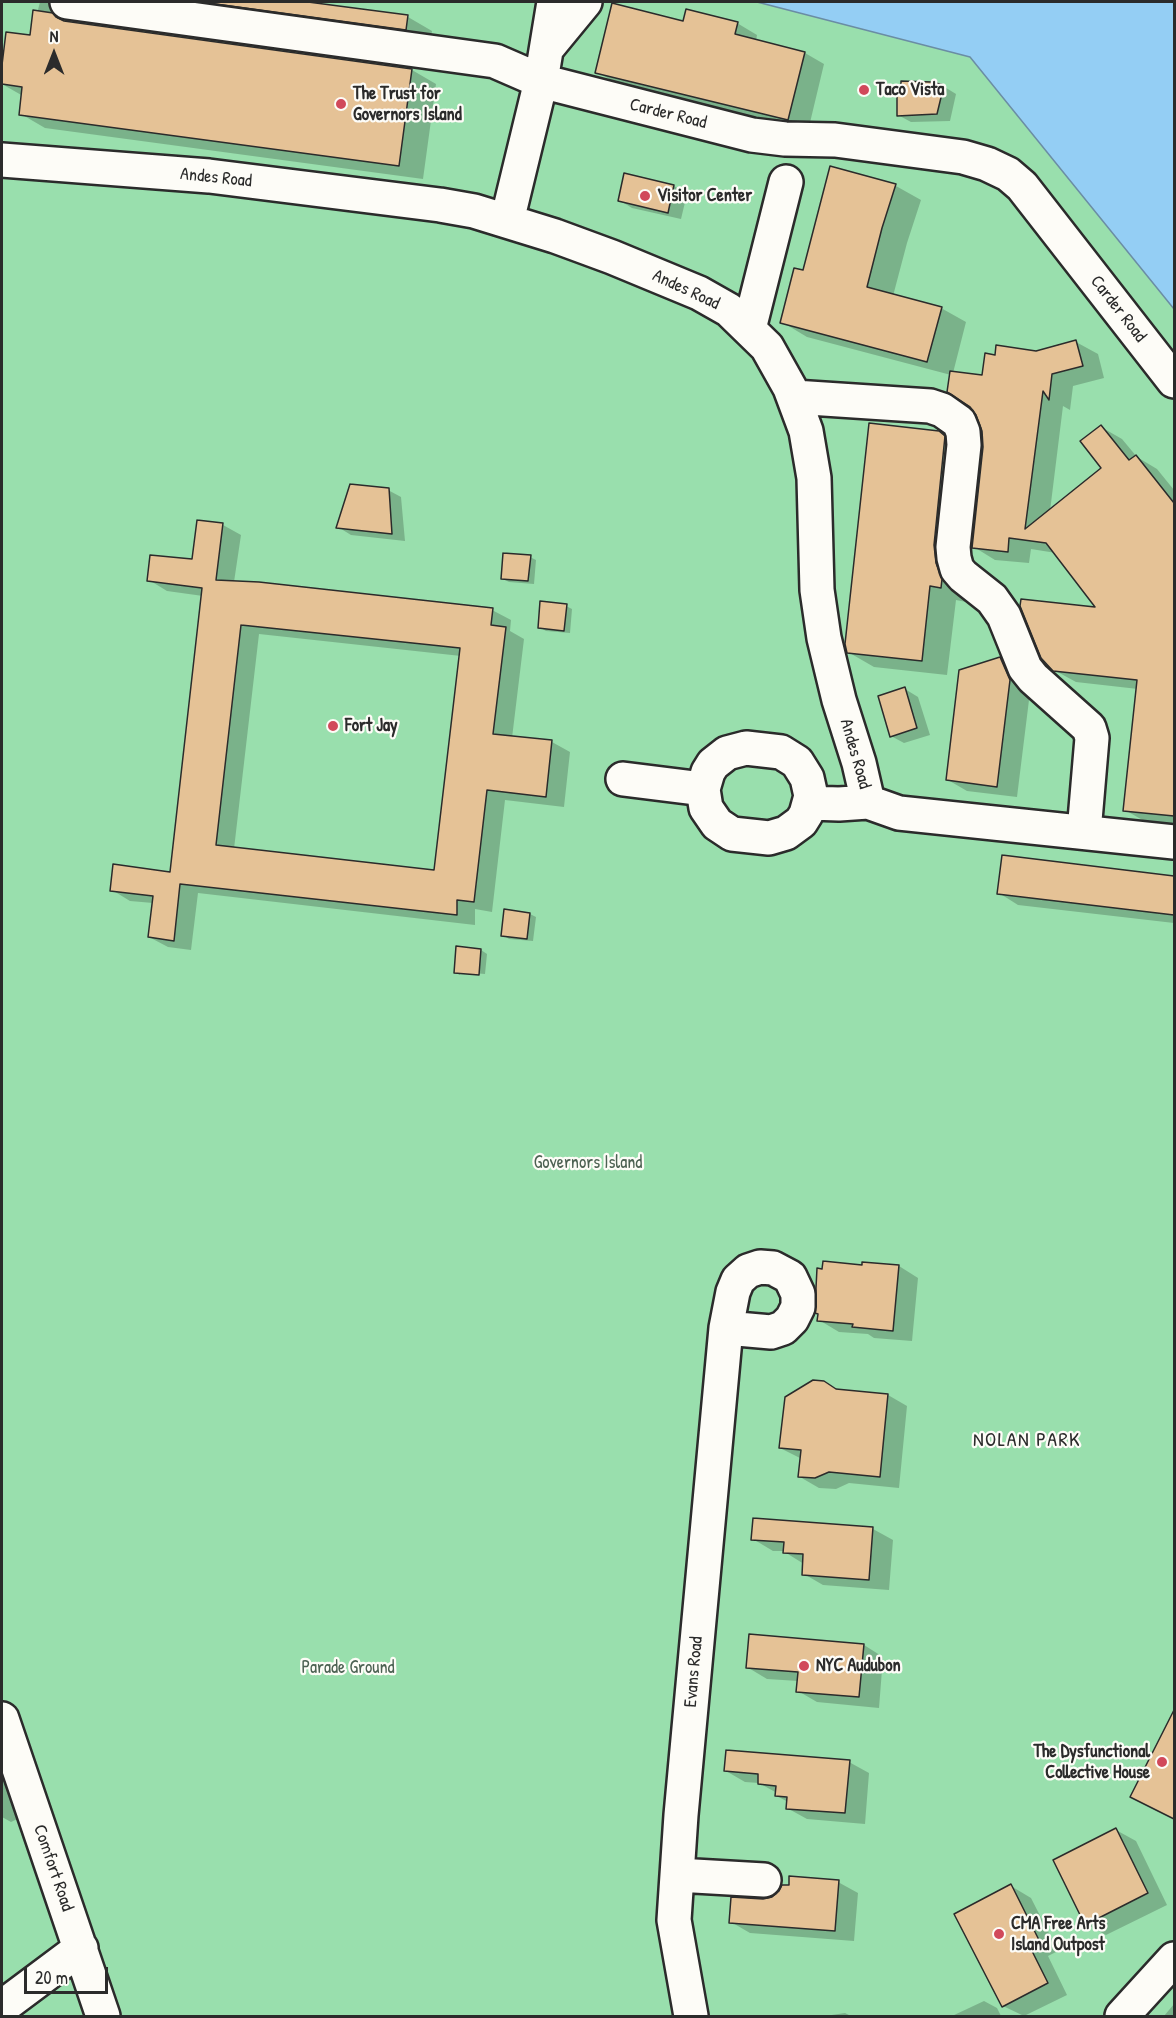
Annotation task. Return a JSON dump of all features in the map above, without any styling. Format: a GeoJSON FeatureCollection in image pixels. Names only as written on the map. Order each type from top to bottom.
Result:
{"type":"FeatureCollection","features":[{"type":"Feature","properties":{"kind":"street","name":"Carder Road"},"geometry":{"type":"LineString","coordinates":[[67,2],[495,61],[542,81],[752,135],[785,139],[835,140],[963,157],[987,164],[1008,174],[1022,186],[1174,381]]}},
{"type":"Feature","properties":{"kind":"street"},"geometry":{"type":"LineString","coordinates":[[507,221],[542,81],[554,2]]}},
{"type":"Feature","properties":{"kind":"street"},"geometry":{"type":"LineString","coordinates":[[547,48],[585,2]]}},
{"type":"Feature","properties":{"kind":"street","name":"Andes Road"},"geometry":{"type":"LineString","coordinates":[[2,160],[209,177],[474,211],[555,236],[699,292],[729,310],[766,347],[790,387],[806,431],[814,478],[817,590],[824,638],[839,700],[860,763],[868,802],[899,813],[1174,842]]}},
{"type":"Feature","properties":{"kind":"street"},"geometry":{"type":"LineString","coordinates":[[749,328],[786,182]]}},
{"type":"Feature","properties":{"kind":"street"},"geometry":{"type":"LineString","coordinates":[[794,397],[930,406],[942,410],[958,422],[963,432],[964,445],[953,547],[957,569],[992,599],[1004,616],[1025,668],[1033,678],[1089,728],[1092,738],[1084,832]]}},
{"type":"Feature","properties":{"kind":"street"},"geometry":{"type":"LineString","coordinates":[[746,748],[773,750],[790,756],[803,769],[810,787],[810,802],[801,822],[786,833],[769,838],[741,836],[724,830],[711,817],[704,799],[704,789],[708,772],[713,764],[727,753],[746,748]]}},
{"type":"Feature","properties":{"kind":"street"},"geometry":{"type":"LineString","coordinates":[[623,779],[704,789]]}},
{"type":"Feature","properties":{"kind":"street"},"geometry":{"type":"LineString","coordinates":[[810,802],[839,804],[868,802]]}},
{"type":"Feature","properties":{"kind":"street","name":"Evans Road"},"geometry":{"type":"LineString","coordinates":[[691,2016],[674,1920],[681,1815],[726,1328]]}},
{"type":"Feature","properties":{"kind":"street","name":"Comfort Road"},"geometry":{"type":"LineString","coordinates":[[2,1719],[103,2016]]}},
{"type":"Feature","properties":{"kind":"street"},"geometry":{"type":"LineString","coordinates":[[677,1875],[764,1880]]}},
{"type":"Feature","properties":{"kind":"street"},"geometry":{"type":"LineString","coordinates":[[2,2007],[81,1948]]}},
{"type":"Feature","properties":{"kind":"street"},"geometry":{"type":"LineString","coordinates":[[1122,2016],[1174,1959]]}},
{"type":"Feature","properties":{"kind":"green space","name":"Governors Island"},"geometry":{"type":"Polygon","coordinates":[[[2,2],[757,2],[970,57],[1174,309],[1174,2016],[2,2016],[2,2]]]}},
{"type":"Feature","properties":{"kind":"water"},"geometry":{"type":"Polygon","coordinates":[[[757,2],[1174,2],[1174,309],[970,57],[757,2]]]}},
{"type":"Feature","properties":{"kind":"building"},"geometry":{"type":"Polygon","coordinates":[[[201,2],[308,2],[408,15],[406,30],[201,2]]]}},
{"type":"Feature","properties":{"kind":"building"},"geometry":{"type":"Polygon","coordinates":[[[612,3],[683,21],[686,9],[738,22],[735,34],[805,52],[788,120],[595,73],[612,3]]]}},
{"type":"Feature","properties":{"kind":"building"},"geometry":{"type":"Polygon","coordinates":[[[33,10],[53,13],[64,21],[412,69],[399,166],[19,115],[22,87],[2,84],[6,32],[30,35],[33,10]]]}},
{"type":"Feature","properties":{"kind":"building"},"geometry":{"type":"Polygon","coordinates":[[[901,81],[944,85],[937,114],[897,116],[897,94],[901,94],[901,81]]]}},
{"type":"Feature","properties":{"kind":"building"},"geometry":{"type":"Polygon","coordinates":[[[830,166],[896,184],[867,287],[942,307],[927,362],[780,323],[794,268],[803,270],[830,166]]]}},
{"type":"Feature","properties":{"kind":"building","name":"Visitor Center"},"geometry":{"type":"Polygon","coordinates":[[[624,173],[674,185],[668,213],[618,201],[624,173]]]}},
{"type":"Feature","properties":{"kind":"building"},"geometry":{"type":"Polygon","coordinates":[[[1076,340],[1083,366],[1052,374],[1049,400],[1043,391],[1025,529],[1101,468],[1080,441],[1101,425],[1129,460],[1136,455],[1174,503],[1174,816],[1123,811],[1137,680],[1053,671],[1041,658],[1020,606],[1021,599],[1095,607],[1046,543],[1009,538],[1008,552],[972,548],[983,447],[982,431],[970,407],[947,392],[950,371],[982,375],[985,353],[995,355],[996,345],[1036,351],[1076,340]]]}},
{"type":"Feature","properties":{"kind":"building"},"geometry":{"type":"Polygon","coordinates":[[[869,423],[939,431],[945,436],[934,545],[936,563],[942,579],[941,588],[930,586],[922,661],[847,653],[845,644],[869,423]]]}},
{"type":"Feature","properties":{"kind":"building"},"geometry":{"type":"Polygon","coordinates":[[[350,484],[389,488],[392,534],[336,528],[350,484]]]}},
{"type":"Feature","properties":{"kind":"building"},"geometry":{"type":"Polygon","coordinates":[[[197,520],[223,523],[216,580],[259,582],[493,608],[491,625],[506,627],[493,734],[552,740],[546,797],[487,790],[474,902],[457,900],[457,915],[180,884],[174,941],[148,937],[153,896],[110,891],[113,864],[170,872],[202,588],[147,581],[150,555],[192,559],[197,520]],[[241,625],[216,845],[434,870],[460,648],[241,625]]]}},
{"type":"Feature","properties":{"kind":"building"},"geometry":{"type":"Polygon","coordinates":[[[503,553],[531,555],[528,581],[501,579],[503,553]]]}},
{"type":"Feature","properties":{"kind":"building"},"geometry":{"type":"Polygon","coordinates":[[[540,601],[567,604],[564,631],[538,628],[540,601]]]}},
{"type":"Feature","properties":{"kind":"building"},"geometry":{"type":"Polygon","coordinates":[[[1000,657],[1010,680],[997,787],[946,780],[959,670],[1000,657]]]}},
{"type":"Feature","properties":{"kind":"building"},"geometry":{"type":"Polygon","coordinates":[[[905,687],[917,728],[890,737],[878,696],[905,687]]]}},
{"type":"Feature","properties":{"kind":"building"},"geometry":{"type":"Polygon","coordinates":[[[1002,855],[1174,876],[1174,915],[997,894],[1002,855]]]}},
{"type":"Feature","properties":{"kind":"building"},"geometry":{"type":"Polygon","coordinates":[[[504,909],[530,913],[527,939],[501,936],[504,909]]]}},
{"type":"Feature","properties":{"kind":"building"},"geometry":{"type":"Polygon","coordinates":[[[456,946],[481,949],[479,975],[454,973],[456,946]]]}},
{"type":"Feature","properties":{"kind":"building"},"geometry":{"type":"Polygon","coordinates":[[[823,1261],[862,1265],[862,1262],[899,1265],[893,1331],[817,1321],[818,1314],[815,1313],[817,1268],[822,1269],[823,1261]]]}},
{"type":"Feature","properties":{"kind":"building"},"geometry":{"type":"Polygon","coordinates":[[[813,1380],[824,1381],[836,1389],[888,1394],[880,1477],[829,1472],[815,1478],[798,1477],[801,1450],[779,1448],[785,1397],[813,1380]]]}},
{"type":"Feature","properties":{"kind":"building"},"geometry":{"type":"Polygon","coordinates":[[[753,1518],[873,1527],[869,1580],[802,1575],[803,1554],[783,1553],[784,1542],[751,1540],[753,1518]]]}},
{"type":"Feature","properties":{"kind":"building","name":"NYC Audubon"},"geometry":{"type":"Polygon","coordinates":[[[749,1634],[864,1644],[859,1697],[796,1692],[798,1672],[746,1668],[749,1634]]]}},
{"type":"Feature","properties":{"kind":"building","name":"The Dysfunctional Collective House"},"geometry":{"type":"Polygon","coordinates":[[[1174,1710],[1174,1819],[1130,1797],[1174,1710]]]}},
{"type":"Feature","properties":{"kind":"building"},"geometry":{"type":"Polygon","coordinates":[[[726,1750],[850,1760],[845,1813],[786,1809],[787,1797],[775,1796],[776,1786],[758,1784],[758,1774],[724,1771],[726,1750]]]}},
{"type":"Feature","properties":{"kind":"building"},"geometry":{"type":"Polygon","coordinates":[[[1116,1828],[1148,1893],[1085,1925],[1053,1860],[1116,1828]]]}},
{"type":"Feature","properties":{"kind":"building"},"geometry":{"type":"Polygon","coordinates":[[[789,1876],[839,1880],[835,1931],[729,1923],[731,1897],[763,1899],[772,1897],[782,1885],[789,1885],[789,1876]]]}},
{"type":"Feature","properties":{"kind":"building"},"geometry":{"type":"Polygon","coordinates":[[[1011,1884],[1039,1940],[1029,1945],[1048,1983],[1002,2007],[954,1914],[1011,1884]]]}},
{"type":"Feature","properties":{"kind":"place","name":"Taco Vista"},"geometry":{"type":"Point","coordinates":[864,90]}},
{"type":"Feature","properties":{"kind":"place","name":"The Trust for Governors Island"},"geometry":{"type":"Point","coordinates":[341,104]}},
{"type":"Feature","properties":{"kind":"place","name":"Visitor Center"},"geometry":{"type":"Point","coordinates":[645,196]}},
{"type":"Feature","properties":{"kind":"place","name":"Fort Jay"},"geometry":{"type":"Point","coordinates":[333,726]}},
{"type":"Feature","properties":{"kind":"place","name":"NYC Audubon"},"geometry":{"type":"Point","coordinates":[804,1666]}},
{"type":"Feature","properties":{"kind":"place","name":"The Dysfunctional Collective House"},"geometry":{"type":"Point","coordinates":[1162,1762]}},
{"type":"Feature","properties":{"kind":"place","name":"CMA Free Arts Island Outpost"},"geometry":{"type":"Point","coordinates":[999,1934]}},
{"type":"Feature","properties":{"kind":"district","name":"NOLAN PARK"},"geometry":{"type":"Point","coordinates":[1027,1441]}},
{"type":"Feature","properties":{"kind":"park label","name":"Parade Ground"},"geometry":{"type":"Point","coordinates":[348,1668]}}]}
